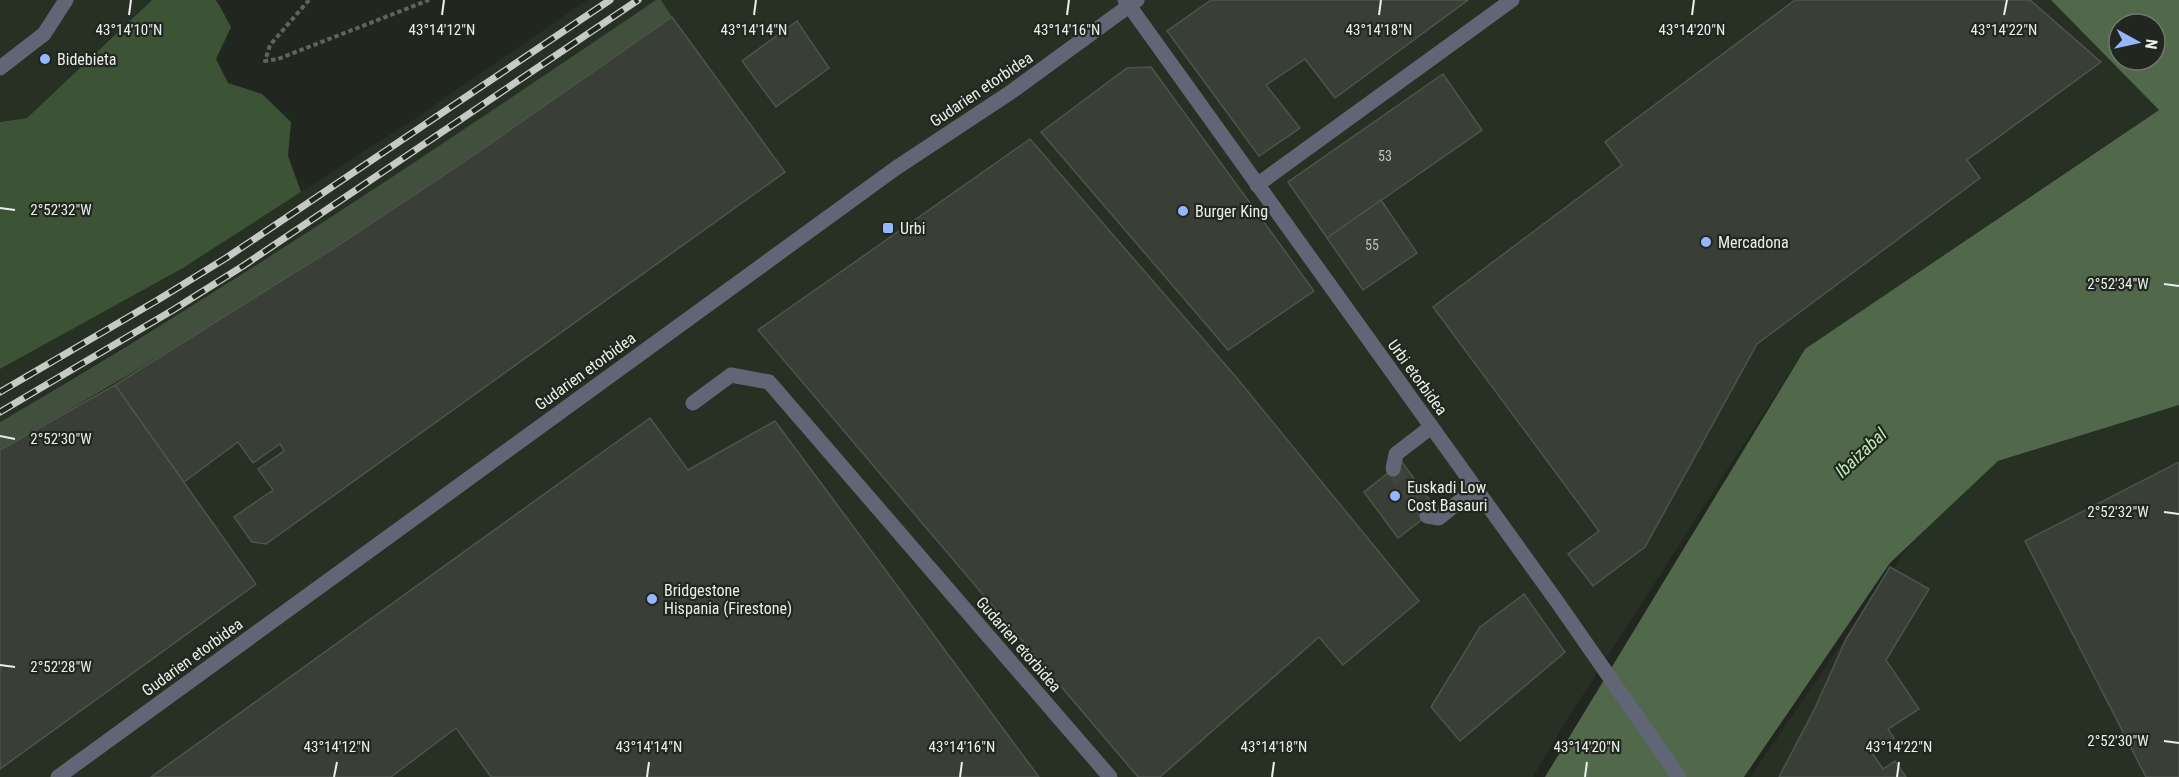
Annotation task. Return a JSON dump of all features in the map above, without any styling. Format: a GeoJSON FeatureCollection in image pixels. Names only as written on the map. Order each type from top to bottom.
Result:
{"type":"FeatureCollection","features":[{"type":"Feature","properties":{"kind":"street"},"geometry":{"type":"LineString","coordinates":[[0,68],[44,34],[66,0]]}},
{"type":"Feature","properties":{"kind":"street"},"geometry":{"type":"LineString","coordinates":[[1257,185],[1512,0]]}},
{"type":"Feature","properties":{"kind":"street","name":"Urbi etorbidea"},"geometry":{"type":"LineString","coordinates":[[1130,2],[1257,185],[1476,488],[1679,777]]}},
{"type":"Feature","properties":{"kind":"street","name":"Gudarien etorbidea"},"geometry":{"type":"LineString","coordinates":[[58,777],[896,168],[1011,92],[1130,2]]}},
{"type":"Feature","properties":{"kind":"street","name":"Gudarien etorbidea"},"geometry":{"type":"LineString","coordinates":[[693,403],[731,375],[769,382],[1110,777]]}},
{"type":"Feature","properties":{"kind":"street"},"geometry":{"type":"LineString","coordinates":[[1393,469],[1396,454],[1431,428]]}},
{"type":"Feature","properties":{"kind":"street"},"geometry":{"type":"LineString","coordinates":[[1427,516],[1439,518],[1476,488]]}},
{"type":"Feature","properties":{"kind":"path"},"geometry":{"type":"LineString","coordinates":[[309,0],[270,45],[265,61],[278,59],[429,0]]}},
{"type":"Feature","properties":{"kind":"shaded area","name":"Bidebieta"},"geometry":{"type":"Polygon","coordinates":[[[0,0],[152,0],[27,118],[0,122],[0,0]]]}},
{"type":"Feature","properties":{"kind":"shaded area"},"geometry":{"type":"Polygon","coordinates":[[[152,0],[215,0],[218,3],[231,27],[216,59],[228,83],[262,94],[291,122],[288,156],[301,192],[183,268],[0,369],[0,122],[27,118],[152,0]]]}},
{"type":"Feature","properties":{"kind":"shaded area"},"geometry":{"type":"Polygon","coordinates":[[[587,0],[656,0],[261,264],[0,422],[0,369],[183,268],[413,120],[587,0]]]}},
{"type":"Feature","properties":{"kind":"shaded area"},"geometry":{"type":"Polygon","coordinates":[[[656,0],[661,0],[672,17],[510,130],[230,313],[116,383],[0,450],[0,422],[249,269],[413,163],[656,0]]]}},
{"type":"Feature","properties":{"kind":"shaded area"},"geometry":{"type":"Polygon","coordinates":[[[661,0],[2051,0],[2107,56],[2107,72],[2123,72],[2160,109],[1805,349],[1568,718],[1533,777],[0,777],[0,450],[115,385],[337,246],[458,166],[672,17],[661,0]]]}},
{"type":"Feature","properties":{"kind":"shaded area"},"geometry":{"type":"Polygon","coordinates":[[[2179,405],[2179,777],[1750,777],[1908,547],[1998,461],[2179,405]]]}},
{"type":"Feature","properties":{"kind":"water","name":"Ibaizabal"},"geometry":{"type":"Polygon","coordinates":[[[2051,0],[2179,0],[2179,405],[1998,461],[1890,563],[1744,777],[1545,777],[1805,349],[2159,110],[2122,72],[2167,72],[2167,12],[2107,12],[2107,57],[2051,0]]]}},
{"type":"Feature","properties":{"kind":"building"},"geometry":{"type":"Polygon","coordinates":[[[1211,0],[1468,0],[1335,98],[1305,59],[1266,85],[1300,128],[1259,156],[1167,31],[1211,0]]]}},
{"type":"Feature","properties":{"kind":"building","name":"Mercadona"},"geometry":{"type":"Polygon","coordinates":[[[1795,0],[2030,0],[2101,62],[1967,160],[1980,178],[1757,344],[1645,547],[1593,586],[1568,554],[1599,531],[1433,307],[1622,165],[1605,142],[1795,0]]]}},
{"type":"Feature","properties":{"kind":"building"},"geometry":{"type":"Polygon","coordinates":[[[672,17],[785,172],[266,544],[252,542],[234,517],[273,490],[258,469],[284,451],[280,444],[253,463],[238,442],[184,482],[115,385],[337,246],[458,166],[672,17]]]}},
{"type":"Feature","properties":{"kind":"building"},"geometry":{"type":"Polygon","coordinates":[[[797,21],[829,68],[776,107],[742,61],[797,21]]]}},
{"type":"Feature","properties":{"kind":"building","name":"Burger King"},"geometry":{"type":"Polygon","coordinates":[[[1151,67],[1314,291],[1228,350],[1041,132],[1127,68],[1151,67]]]}},
{"type":"Feature","properties":{"kind":"building"},"geometry":{"type":"Polygon","coordinates":[[[1443,74],[1482,130],[1327,238],[1288,182],[1443,74]]]}},
{"type":"Feature","properties":{"kind":"building"},"geometry":{"type":"Polygon","coordinates":[[[1030,139],[1236,377],[1419,601],[1343,665],[1319,637],[1160,777],[1138,777],[758,330],[1030,139]]]}},
{"type":"Feature","properties":{"kind":"building"},"geometry":{"type":"Polygon","coordinates":[[[1381,200],[1417,253],[1363,290],[1327,238],[1381,200]]]}},
{"type":"Feature","properties":{"kind":"building"},"geometry":{"type":"Polygon","coordinates":[[[115,385],[256,584],[0,769],[0,450],[115,385]]]}},
{"type":"Feature","properties":{"kind":"building","name":"Bridgestone Hispania (Firestone)"},"geometry":{"type":"Polygon","coordinates":[[[650,418],[688,470],[775,421],[1039,777],[491,777],[456,728],[391,777],[151,777],[650,418]]]}},
{"type":"Feature","properties":{"kind":"building"},"geometry":{"type":"Polygon","coordinates":[[[1402,462],[1436,509],[1398,538],[1364,492],[1402,462]]]}},
{"type":"Feature","properties":{"kind":"building"},"geometry":{"type":"Polygon","coordinates":[[[2179,462],[2179,777],[2146,777],[2025,541],[2179,462]]]}},
{"type":"Feature","properties":{"kind":"building"},"geometry":{"type":"Polygon","coordinates":[[[1890,567],[1929,589],[1886,660],[1919,709],[1888,729],[1894,738],[1872,753],[1883,769],[1895,761],[1906,777],[1779,777],[1815,708],[1846,639],[1890,567]]]}},
{"type":"Feature","properties":{"kind":"building"},"geometry":{"type":"Polygon","coordinates":[[[1524,594],[1565,652],[1460,741],[1431,707],[1480,627],[1524,594]]]}},
{"type":"Feature","properties":{"kind":"tunnel"},"geometry":{"type":"LineString","coordinates":[[1393,469],[1427,516]]}},
{"type":"Feature","properties":{"kind":"railway"},"geometry":{"type":"LineString","coordinates":[[0,392],[226,258],[610,0]]}},
{"type":"Feature","properties":{"kind":"railway"},"geometry":{"type":"LineString","coordinates":[[0,412],[243,266],[638,0]]}},
{"type":"Feature","properties":{"kind":"place","name":"Bidebieta"},"geometry":{"type":"Point","coordinates":[45,59]}},
{"type":"Feature","properties":{"kind":"place","name":"Burger King"},"geometry":{"type":"Point","coordinates":[1183,211]}},
{"type":"Feature","properties":{"kind":"place","name":"Urbi"},"geometry":{"type":"Point","coordinates":[888,228]}},
{"type":"Feature","properties":{"kind":"place","name":"Mercadona"},"geometry":{"type":"Point","coordinates":[1706,242]}},
{"type":"Feature","properties":{"kind":"place","name":"Euskadi Low Cost Basauri"},"geometry":{"type":"Point","coordinates":[1395,496]}},
{"type":"Feature","properties":{"kind":"place","name":"Bridgestone Hispania (Firestone)"},"geometry":{"type":"Point","coordinates":[652,599]}}]}
